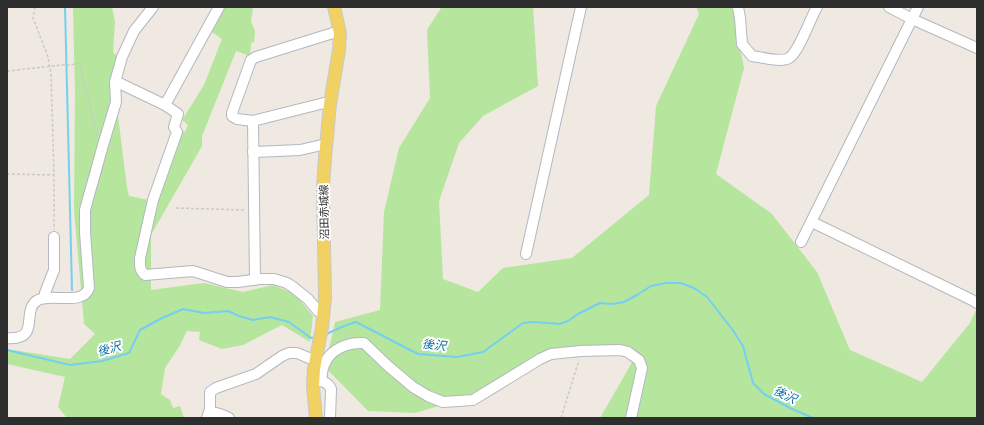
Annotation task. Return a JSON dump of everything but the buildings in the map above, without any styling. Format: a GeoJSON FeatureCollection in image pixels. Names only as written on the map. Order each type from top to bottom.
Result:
{"type":"FeatureCollection","features":[{"type":"Feature","properties":{"kind":"main road","name":"沼田赤城線"},"geometry":{"type":"LineString","coordinates":[[316,418],[317,380],[314,369],[322,327],[325,286],[323,187],[330,104],[339,50],[340,33],[334,7]]}},
{"type":"Feature","properties":{"kind":"street"},"geometry":{"type":"LineString","coordinates":[[7,338],[19,337],[26,332],[28,329],[32,306],[39,300],[46,298],[80,297],[86,295],[89,288],[85,210],[102,145],[116,102],[115,82],[122,57],[134,31],[153,7]]}},
{"type":"Feature","properties":{"kind":"street"},"geometry":{"type":"LineString","coordinates":[[165,105],[219,7]]}},
{"type":"Feature","properties":{"kind":"street"},"geometry":{"type":"LineString","coordinates":[[526,254],[580,7]]}},
{"type":"Feature","properties":{"kind":"street"},"geometry":{"type":"LineString","coordinates":[[738,7],[742,44],[752,56],[780,60],[789,58],[798,48],[817,7]]}},
{"type":"Feature","properties":{"kind":"street"},"geometry":{"type":"LineString","coordinates":[[889,7],[977,48]]}},
{"type":"Feature","properties":{"kind":"street"},"geometry":{"type":"LineString","coordinates":[[801,242],[918,7]]}},
{"type":"Feature","properties":{"kind":"street"},"geometry":{"type":"LineString","coordinates":[[330,104],[324,103],[253,121],[237,119],[232,116],[251,60],[256,57],[333,33],[340,33]]}},
{"type":"Feature","properties":{"kind":"street"},"geometry":{"type":"LineString","coordinates":[[115,82],[165,105],[178,114],[174,127],[177,132],[153,200],[140,258],[142,272],[145,274],[193,271],[227,282],[274,279],[286,283],[308,299],[318,311],[323,314]]}},
{"type":"Feature","properties":{"kind":"street"},"geometry":{"type":"LineString","coordinates":[[253,121],[255,280]]}},
{"type":"Feature","properties":{"kind":"street"},"geometry":{"type":"LineString","coordinates":[[253,152],[300,150],[326,144]]}},
{"type":"Feature","properties":{"kind":"street"},"geometry":{"type":"LineString","coordinates":[[812,222],[977,303]]}},
{"type":"Feature","properties":{"kind":"street"},"geometry":{"type":"LineString","coordinates":[[46,298],[45,293],[54,270],[54,238]]}},
{"type":"Feature","properties":{"kind":"street"},"geometry":{"type":"LineString","coordinates":[[330,418],[331,388],[327,384],[317,380],[324,363],[331,353],[341,347],[355,342],[364,343],[400,377],[413,387],[428,396],[443,402],[472,400],[540,359],[551,354],[581,351],[620,350],[628,352],[639,360],[642,368],[631,418]]}},
{"type":"Feature","properties":{"kind":"street"},"geometry":{"type":"LineString","coordinates":[[229,418],[219,413],[208,415],[210,392],[216,388],[256,374],[282,356],[289,353],[317,356]]}},
{"type":"Feature","properties":{"kind":"path"},"geometry":{"type":"LineString","coordinates":[[35,7],[33,18],[48,57],[51,74],[54,238]]}},
{"type":"Feature","properties":{"kind":"path"},"geometry":{"type":"LineString","coordinates":[[7,71],[71,65],[78,63],[80,65],[97,136]]}},
{"type":"Feature","properties":{"kind":"path"},"geometry":{"type":"LineString","coordinates":[[7,174],[54,175]]}},
{"type":"Feature","properties":{"kind":"path"},"geometry":{"type":"LineString","coordinates":[[176,208],[254,210]]}},
{"type":"Feature","properties":{"kind":"path"},"geometry":{"type":"LineString","coordinates":[[561,418],[581,351]]}},
{"type":"Feature","properties":{"kind":"green space"},"geometry":{"type":"Polygon","coordinates":[[[73,7],[112,7],[115,22],[113,52],[117,56],[110,79],[110,102],[118,116],[127,188],[129,196],[158,202],[180,130],[185,132],[188,125],[182,120],[204,85],[222,39],[209,30],[222,7],[253,7],[251,22],[255,31],[254,42],[251,43],[250,56],[236,51],[202,136],[202,146],[151,235],[151,290],[204,283],[243,292],[273,285],[295,294],[313,316],[310,342],[282,325],[243,345],[222,349],[199,340],[200,332],[187,331],[179,347],[165,368],[161,394],[170,400],[173,408],[180,406],[184,418],[67,418],[58,407],[65,377],[7,364],[7,349],[70,359],[95,334],[84,324],[74,210],[75,92],[73,7]]]}},
{"type":"Feature","properties":{"kind":"green space"},"geometry":{"type":"Polygon","coordinates":[[[533,7],[538,86],[483,116],[459,143],[439,201],[443,279],[478,292],[503,268],[572,258],[649,195],[656,106],[699,14],[696,7],[732,7],[744,68],[716,174],[772,214],[817,272],[850,350],[922,382],[970,323],[977,308],[977,418],[600,418],[638,352],[614,345],[552,350],[473,396],[415,413],[368,411],[325,367],[335,322],[380,310],[384,212],[399,148],[430,98],[427,30],[441,8],[533,7]]]}},
{"type":"Feature","properties":{"kind":"waterway"},"geometry":{"type":"LineString","coordinates":[[65,7],[72,290]]}},
{"type":"Feature","properties":{"kind":"waterway","name":"後沢"},"geometry":{"type":"LineString","coordinates":[[324,335],[356,322],[418,354],[457,357],[483,352],[523,323],[533,322],[560,324],[600,303],[612,304],[624,302],[651,286],[666,283],[681,283],[694,288],[707,297],[732,329],[743,346],[753,383],[764,394],[813,418]]}},
{"type":"Feature","properties":{"kind":"waterway","name":"後沢"},"geometry":{"type":"LineString","coordinates":[[7,350],[70,365],[102,361],[129,353],[140,330],[183,309],[204,313],[228,311],[253,320],[270,317],[289,322],[311,338],[316,337]]}}]}
